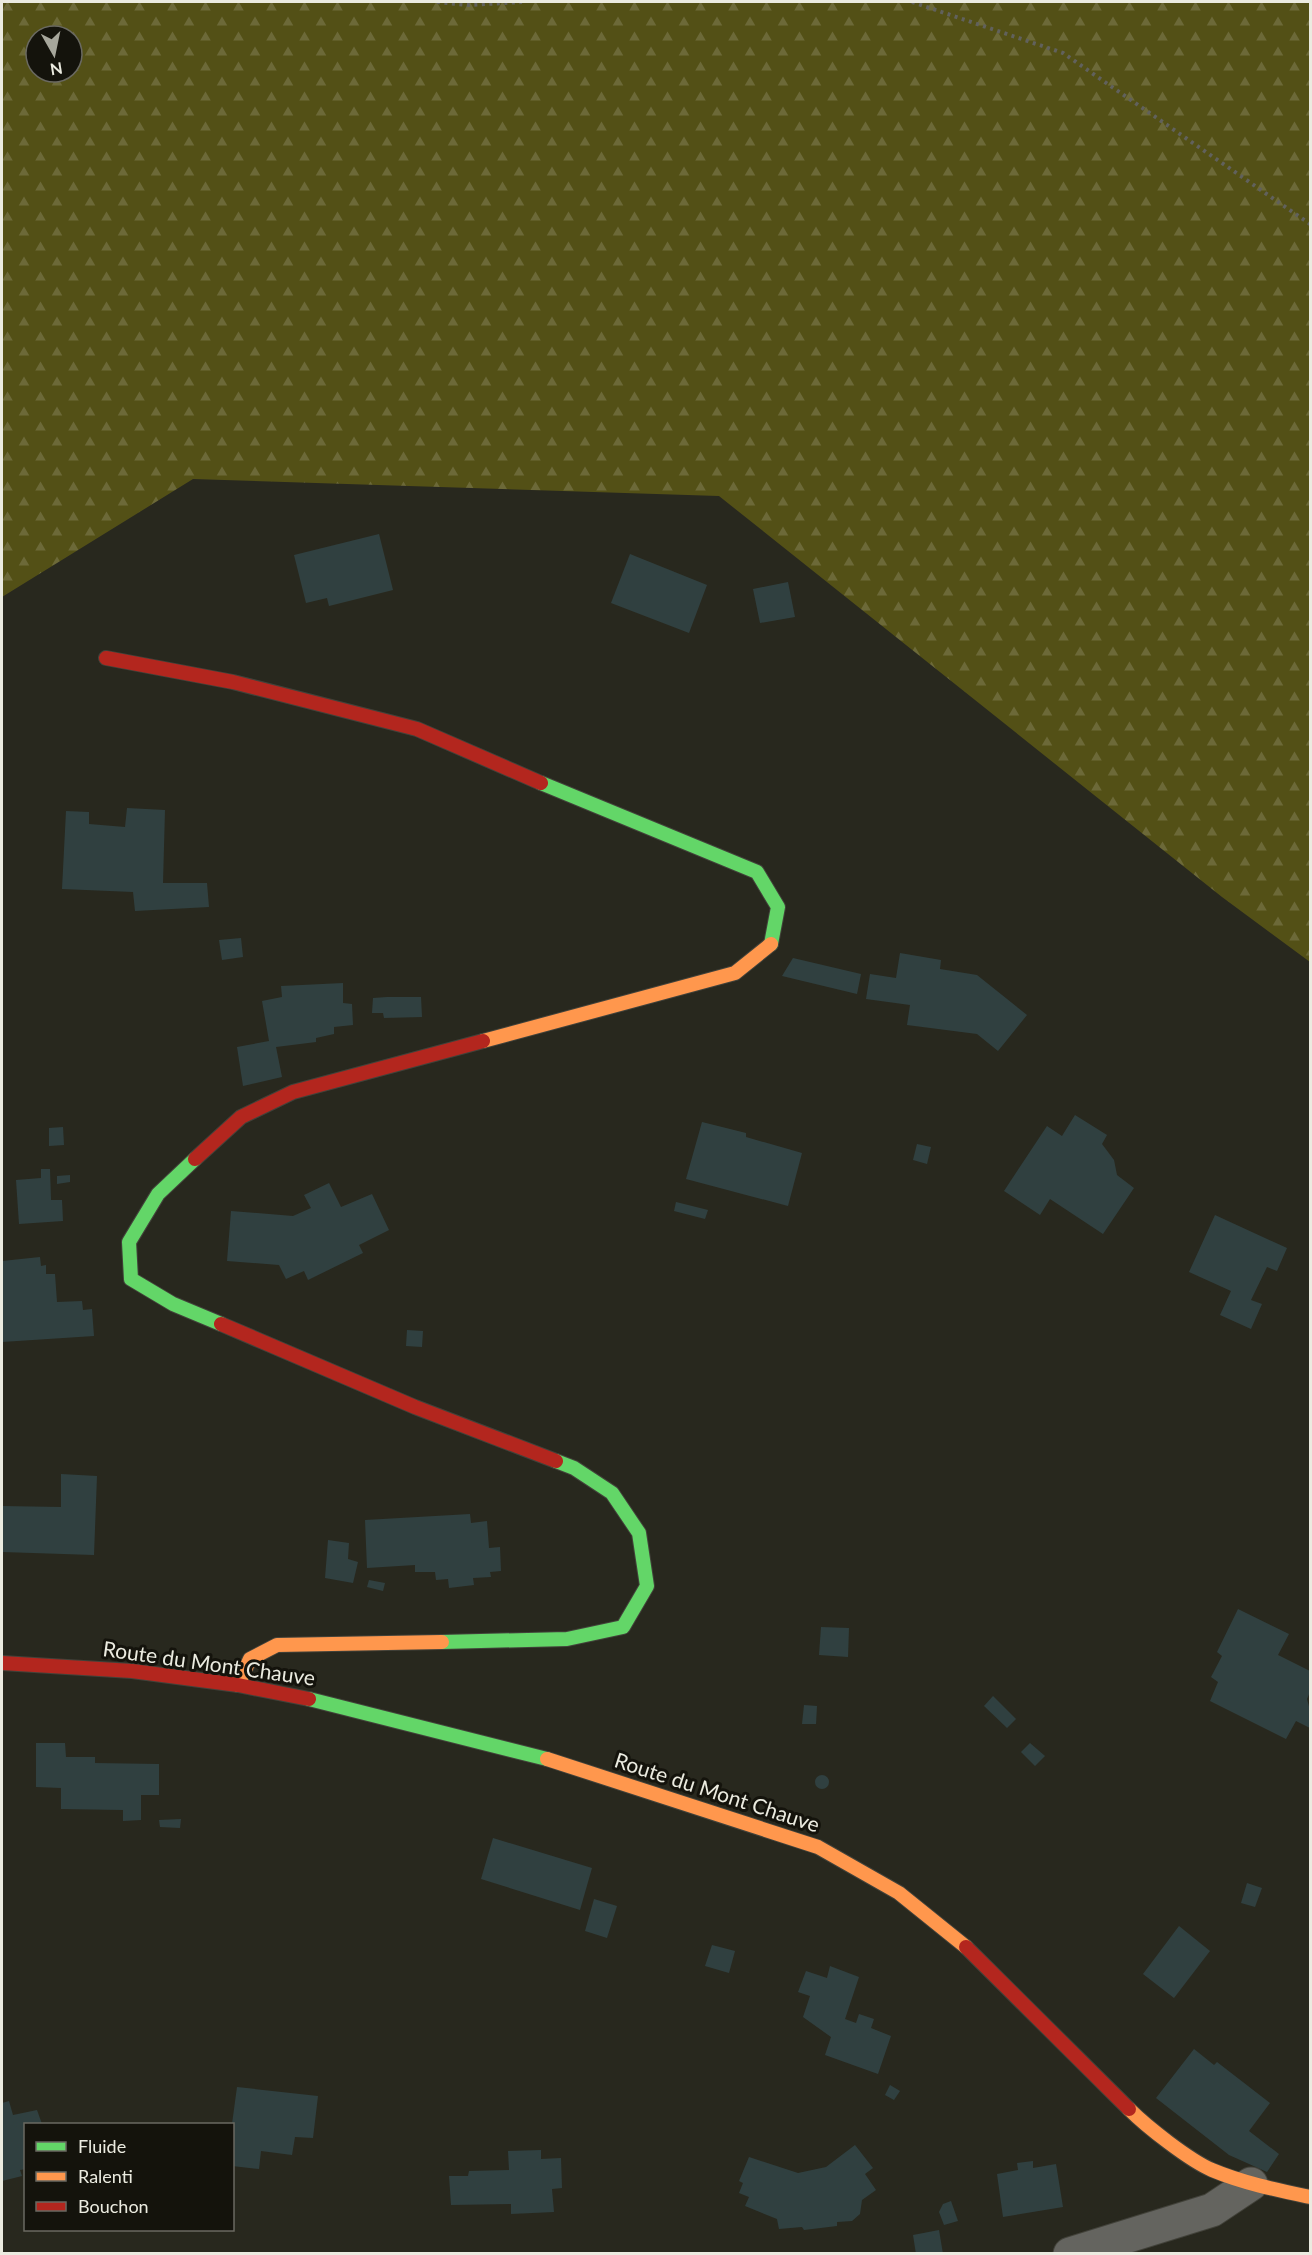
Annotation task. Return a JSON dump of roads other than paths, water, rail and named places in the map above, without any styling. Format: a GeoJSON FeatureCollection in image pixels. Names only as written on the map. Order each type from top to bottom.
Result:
{"type":"FeatureCollection","features":[{"type":"Feature","properties":{"kind":"street"},"geometry":{"type":"LineString","coordinates":[[106,658],[233,682],[417,729],[580,800],[757,872],[778,907],[771,944],[735,973],[294,1092],[241,1117],[158,1194],[129,1242],[131,1279],[173,1304],[217,1323],[415,1407],[574,1468],[612,1493],[639,1533],[647,1586],[623,1627],[567,1639],[277,1646],[250,1659],[238,1685]]}},
{"type":"Feature","properties":{"kind":"street","name":"Route du Mont Chauve"},"geometry":{"type":"LineString","coordinates":[[2,1663],[132,1671],[238,1685],[319,1701],[543,1758],[818,1847],[899,1893],[966,1947],[1142,2122],[1209,2169],[1251,2184],[1311,2197]]}},
{"type":"Feature","properties":{"kind":"street"},"geometry":{"type":"LineString","coordinates":[[1070,2253],[1212,2210],[1251,2184]]}}]}
